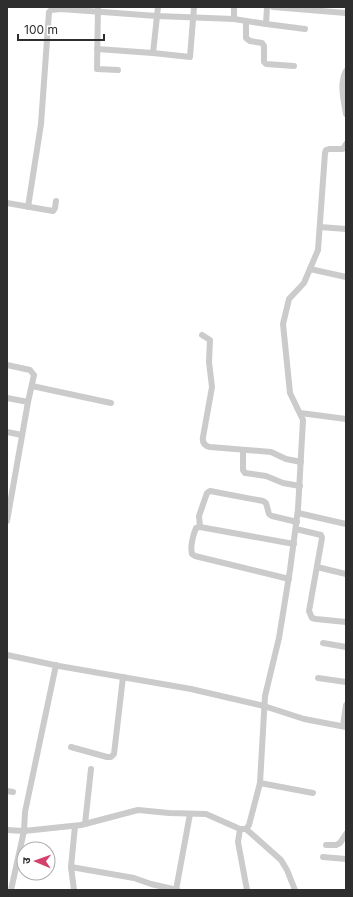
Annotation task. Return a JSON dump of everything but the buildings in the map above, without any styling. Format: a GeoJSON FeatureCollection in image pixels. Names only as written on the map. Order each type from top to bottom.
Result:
{"type":"FeatureCollection","features":[{"type":"Feature","properties":{"kind":"street"},"geometry":{"type":"LineString","coordinates":[[153,52],[158,7]]}},
{"type":"Feature","properties":{"kind":"street"},"geometry":{"type":"LineString","coordinates":[[97,49],[153,52],[190,57],[194,7]]}},
{"type":"Feature","properties":{"kind":"street"},"geometry":{"type":"LineString","coordinates":[[234,7],[234,19]]}},
{"type":"Feature","properties":{"kind":"street"},"geometry":{"type":"LineString","coordinates":[[266,24],[268,7]]}},
{"type":"Feature","properties":{"kind":"street"},"geometry":{"type":"LineString","coordinates":[[272,7],[346,13]]}},
{"type":"Feature","properties":{"kind":"street"},"geometry":{"type":"LineString","coordinates":[[28,207],[41,124],[50,12],[53,9],[98,9],[157,16],[234,19],[305,29]]}},
{"type":"Feature","properties":{"kind":"street"},"geometry":{"type":"LineString","coordinates":[[98,9],[96,69],[118,70]]}},
{"type":"Feature","properties":{"kind":"street"},"geometry":{"type":"LineString","coordinates":[[246,21],[246,38],[250,41],[262,43],[264,46],[264,62],[266,64],[294,66]]}},
{"type":"Feature","properties":{"kind":"street"},"geometry":{"type":"LineString","coordinates":[[346,71],[343,77],[346,114]]}},
{"type":"Feature","properties":{"kind":"street"},"geometry":{"type":"LineString","coordinates":[[247,890],[238,842],[243,829],[249,825],[260,783],[264,706],[279,638],[289,579],[297,522],[300,486],[303,420],[290,393],[283,324],[289,299],[304,283],[318,250],[324,153],[329,149],[343,149],[346,144]]}},
{"type":"Feature","properties":{"kind":"street"},"geometry":{"type":"LineString","coordinates":[[7,203],[53,211],[56,201]]}},
{"type":"Feature","properties":{"kind":"street"},"geometry":{"type":"LineString","coordinates":[[320,227],[346,229]]}},
{"type":"Feature","properties":{"kind":"street"},"geometry":{"type":"LineString","coordinates":[[310,269],[346,277]]}},
{"type":"Feature","properties":{"kind":"street"},"geometry":{"type":"LineString","coordinates":[[202,335],[210,340],[209,362],[212,382],[202,440],[206,446],[271,452],[286,459],[301,462]]}},
{"type":"Feature","properties":{"kind":"street"},"geometry":{"type":"LineString","coordinates":[[7,365],[30,370],[34,375],[7,521]]}},
{"type":"Feature","properties":{"kind":"street"},"geometry":{"type":"LineString","coordinates":[[32,386],[111,403]]}},
{"type":"Feature","properties":{"kind":"street"},"geometry":{"type":"LineString","coordinates":[[7,398],[28,402]]}},
{"type":"Feature","properties":{"kind":"street"},"geometry":{"type":"LineString","coordinates":[[300,413],[346,419]]}},
{"type":"Feature","properties":{"kind":"street"},"geometry":{"type":"LineString","coordinates":[[7,432],[22,435]]}},
{"type":"Feature","properties":{"kind":"street"},"geometry":{"type":"LineString","coordinates":[[243,450],[243,470],[245,473],[266,476],[283,484],[300,486]]}},
{"type":"Feature","properties":{"kind":"street"},"geometry":{"type":"LineString","coordinates":[[200,527],[199,516],[207,493],[210,491],[263,501],[266,503],[269,514],[272,516],[297,522]]}},
{"type":"Feature","properties":{"kind":"street"},"geometry":{"type":"LineString","coordinates":[[298,513],[346,524]]}},
{"type":"Feature","properties":{"kind":"street"},"geometry":{"type":"LineString","coordinates":[[289,579],[195,556],[191,551],[194,532],[196,528],[200,527],[294,544]]}},
{"type":"Feature","properties":{"kind":"street"},"geometry":{"type":"LineString","coordinates":[[296,529],[321,535],[322,541],[309,611],[310,616],[316,619],[346,622]]}},
{"type":"Feature","properties":{"kind":"street"},"geometry":{"type":"LineString","coordinates":[[317,567],[346,574]]}},
{"type":"Feature","properties":{"kind":"street"},"geometry":{"type":"LineString","coordinates":[[323,643],[346,647]]}},
{"type":"Feature","properties":{"kind":"street"},"geometry":{"type":"LineString","coordinates":[[7,657],[191,689],[264,706],[304,719],[344,727],[346,705]]}},
{"type":"Feature","properties":{"kind":"street"},"geometry":{"type":"LineString","coordinates":[[11,890],[24,831],[25,812],[56,665]]}},
{"type":"Feature","properties":{"kind":"street"},"geometry":{"type":"LineString","coordinates":[[71,747],[107,757],[111,757],[114,754],[123,676]]}},
{"type":"Feature","properties":{"kind":"street"},"geometry":{"type":"LineString","coordinates":[[318,678],[346,682]]}},
{"type":"Feature","properties":{"kind":"street"},"geometry":{"type":"LineString","coordinates":[[85,824],[91,769]]}},
{"type":"Feature","properties":{"kind":"street"},"geometry":{"type":"LineString","coordinates":[[260,783],[313,793]]}},
{"type":"Feature","properties":{"kind":"street"},"geometry":{"type":"LineString","coordinates":[[7,830],[24,831],[75,826],[138,810],[169,814],[206,814],[243,829],[280,860],[287,870],[295,890]]}},
{"type":"Feature","properties":{"kind":"street"},"geometry":{"type":"LineString","coordinates":[[70,867],[134,878],[176,890],[190,814]]}},
{"type":"Feature","properties":{"kind":"street"},"geometry":{"type":"LineString","coordinates":[[74,890],[70,867],[75,826]]}},
{"type":"Feature","properties":{"kind":"street"},"geometry":{"type":"LineString","coordinates":[[326,845],[336,845],[340,843],[346,834]]}},
{"type":"Feature","properties":{"kind":"street"},"geometry":{"type":"LineString","coordinates":[[323,857],[346,859]]}}]}
